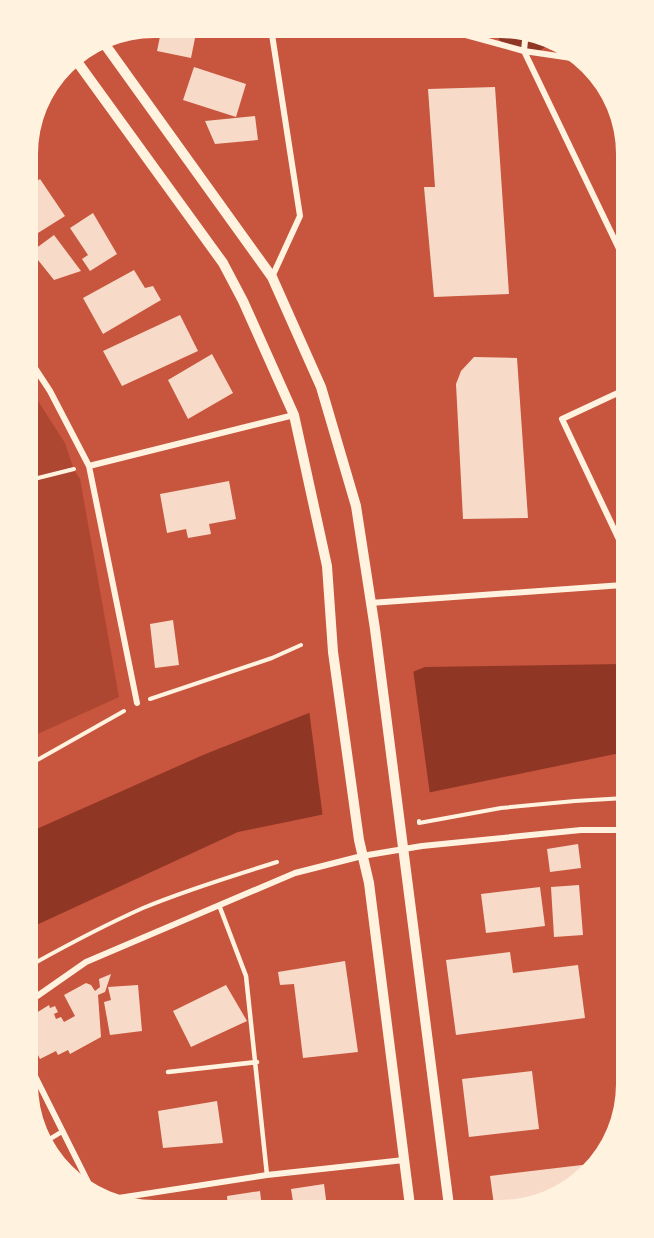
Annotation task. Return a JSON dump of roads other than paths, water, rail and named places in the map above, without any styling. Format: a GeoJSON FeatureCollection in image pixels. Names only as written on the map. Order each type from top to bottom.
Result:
{"type":"FeatureCollection","features":[{"type":"Feature","properties":{"kind":"street"},"geometry":{"type":"LineString","coordinates":[[473,37],[524,51],[565,57]]}},
{"type":"Feature","properties":{"kind":"street"},"geometry":{"type":"LineString","coordinates":[[272,38],[300,216],[272,277]]}},
{"type":"Feature","properties":{"kind":"street"},"geometry":{"type":"LineString","coordinates":[[525,41],[524,51],[616,243]]}},
{"type":"Feature","properties":{"kind":"street"},"geometry":{"type":"LineString","coordinates":[[107,47],[233,219],[272,277],[321,387],[356,506],[401,820],[448,1200]]}},
{"type":"Feature","properties":{"kind":"street"},"geometry":{"type":"LineString","coordinates":[[79,64],[222,263],[243,301],[294,415],[327,566],[333,652],[359,840],[369,883],[409,1200]]}},
{"type":"Feature","properties":{"kind":"street"},"geometry":{"type":"LineString","coordinates":[[38,373],[89,466],[137,704]]}},
{"type":"Feature","properties":{"kind":"street"},"geometry":{"type":"LineString","coordinates":[[616,394],[562,419],[616,533]]}},
{"type":"Feature","properties":{"kind":"street"},"geometry":{"type":"LineString","coordinates":[[89,466],[294,415]]}},
{"type":"Feature","properties":{"kind":"street"},"geometry":{"type":"LineString","coordinates":[[370,603],[616,585]]}},
{"type":"Feature","properties":{"kind":"street"},"geometry":{"type":"LineString","coordinates":[[38,996],[86,962],[295,873],[362,856],[403,849],[581,830],[616,830]]}},
{"type":"Feature","properties":{"kind":"street"},"geometry":{"type":"LineString","coordinates":[[38,1082],[87,1179]]}},
{"type":"Feature","properties":{"kind":"street"},"geometry":{"type":"LineString","coordinates":[[124,1197],[267,1175],[404,1160]]}},
{"type":"Feature","properties":{"kind":"lane"},"geometry":{"type":"LineString","coordinates":[[219,905],[246,976],[257,1062],[267,1175]]}},
{"type":"Feature","properties":{"kind":"lane"},"geometry":{"type":"LineString","coordinates":[[168,1072],[257,1062]]}},
{"type":"Feature","properties":{"kind":"lane"},"geometry":{"type":"LineString","coordinates":[[51,1139],[63,1131]]}}]}
